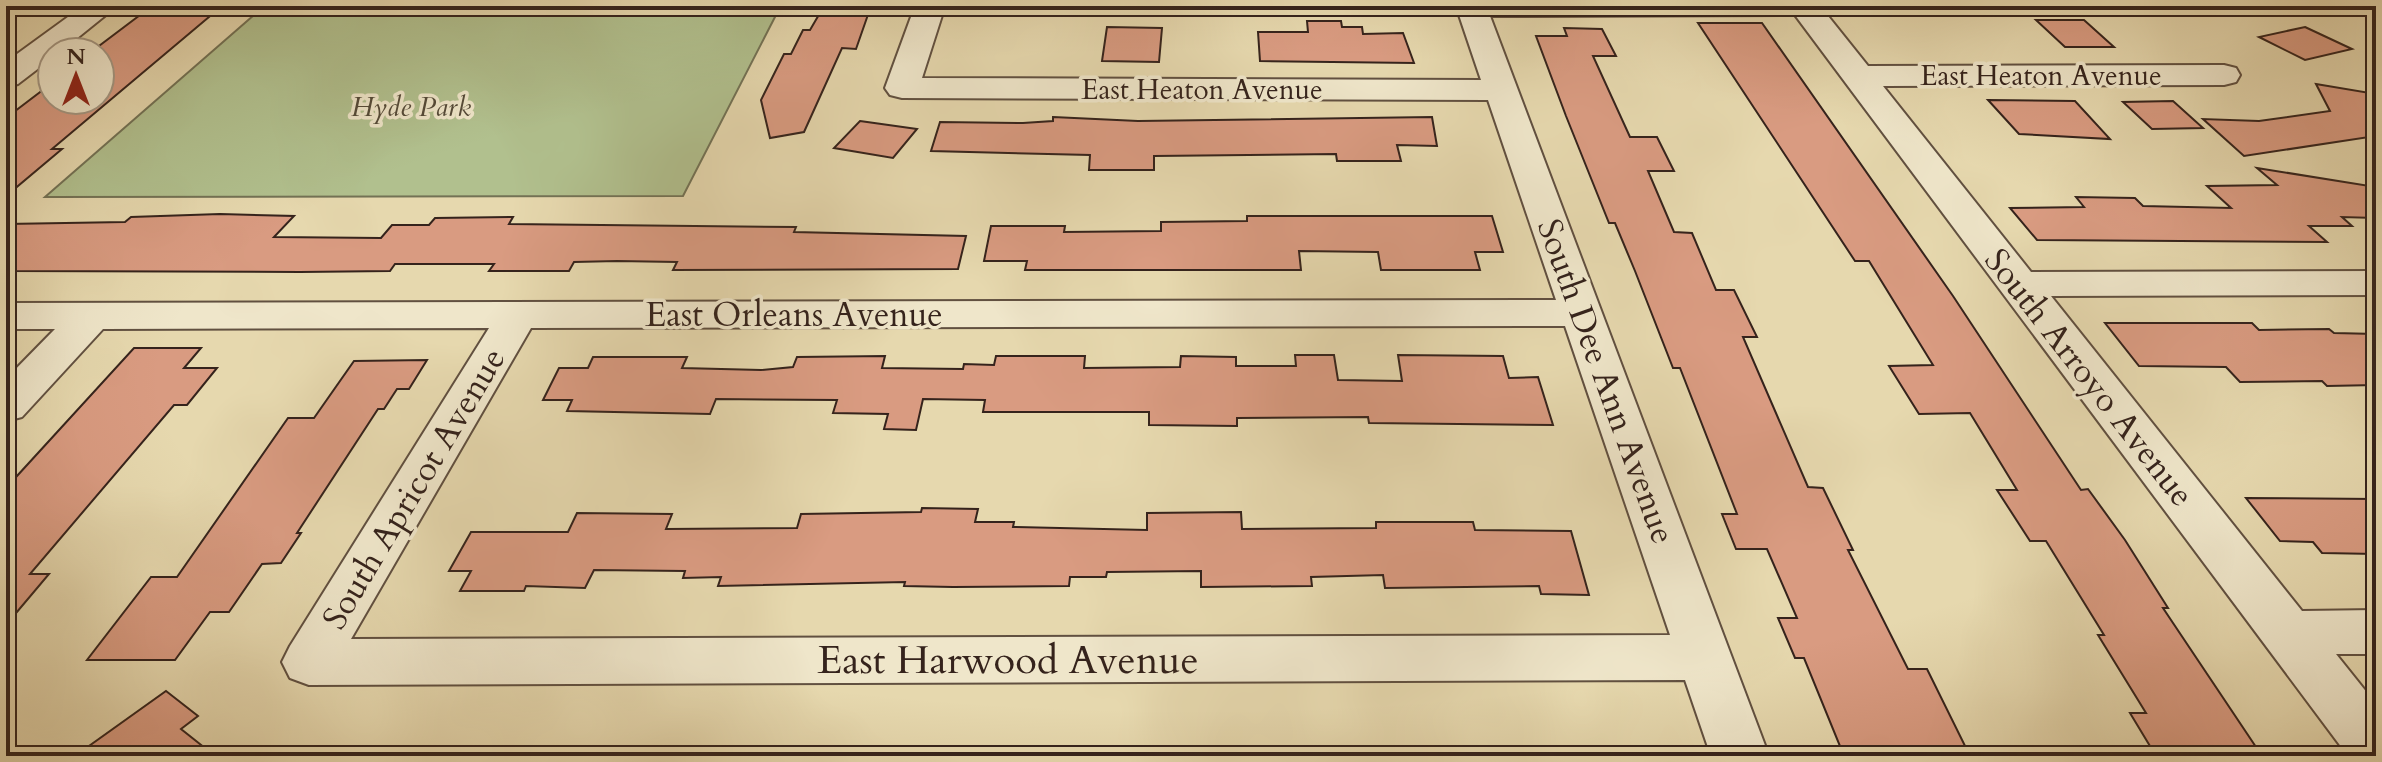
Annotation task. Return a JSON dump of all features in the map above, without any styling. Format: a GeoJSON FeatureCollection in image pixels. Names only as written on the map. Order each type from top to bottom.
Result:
{"type":"FeatureCollection","features":[{"type":"Feature","properties":{"kind":"street"},"geometry":{"type":"LineString","coordinates":[[6,77],[102,6]]}},
{"type":"Feature","properties":{"kind":"street","name":"East Heaton Avenue"},"geometry":{"type":"LineString","coordinates":[[930,6],[902,88],[1501,90]]}},
{"type":"Feature","properties":{"kind":"street"},"geometry":{"type":"LineString","coordinates":[[1471,7],[1804,6]]}},
{"type":"Feature","properties":{"kind":"street","name":"South Arroyo Avenue"},"geometry":{"type":"LineString","coordinates":[[1804,6],[2376,748]]}},
{"type":"Feature","properties":{"kind":"street","name":"South Dee Ann Avenue"},"geometry":{"type":"LineString","coordinates":[[1471,7],[1707,657],[1740,756]]}},
{"type":"Feature","properties":{"kind":"street","name":"East Heaton Avenue"},"geometry":{"type":"LineString","coordinates":[[1858,76],[2224,75]]}},
{"type":"Feature","properties":{"kind":"street"},"geometry":{"type":"LineString","coordinates":[[2019,284],[2376,283]]}},
{"type":"Feature","properties":{"kind":"street","name":"East Orleans Avenue"},"geometry":{"type":"LineString","coordinates":[[6,316],[1582,313]]}},
{"type":"Feature","properties":{"kind":"street","name":"South Apricot Avenue"},"geometry":{"type":"LineString","coordinates":[[309,662],[518,315]]}},
{"type":"Feature","properties":{"kind":"street"},"geometry":{"type":"LineString","coordinates":[[6,406],[92,316]]}},
{"type":"Feature","properties":{"kind":"street"},"geometry":{"type":"LineString","coordinates":[[2289,633],[2376,632]]}},
{"type":"Feature","properties":{"kind":"street","name":"East Harwood Avenue"},"geometry":{"type":"LineString","coordinates":[[309,662],[1707,657]]}},
{"type":"Feature","properties":{"kind":"green space","name":"Hyde Park"},"geometry":{"type":"Polygon","coordinates":[[[254,15],[776,15],[683,196],[45,197],[254,15]]]}},
{"type":"Feature","properties":{"kind":"building"},"geometry":{"type":"Polygon","coordinates":[[[152,6],[222,6],[116,95],[116,36],[112,36],[152,6]]]}},
{"type":"Feature","properties":{"kind":"building"},"geometry":{"type":"Polygon","coordinates":[[[824,6],[871,6],[856,49],[842,48],[804,132],[770,138],[761,100],[784,54],[791,54],[803,30],[810,30],[824,6]]]}},
{"type":"Feature","properties":{"kind":"building"},"geometry":{"type":"Polygon","coordinates":[[[2036,20],[2084,20],[2114,47],[2065,47],[2036,20]]]}},
{"type":"Feature","properties":{"kind":"building"},"geometry":{"type":"Polygon","coordinates":[[[1307,21],[1341,21],[1342,27],[1362,27],[1363,34],[1403,33],[1414,63],[1260,61],[1258,32],[1308,32],[1307,21]]]}},
{"type":"Feature","properties":{"kind":"building"},"geometry":{"type":"Polygon","coordinates":[[[1698,23],[1762,23],[1953,296],[2081,490],[2088,489],[2125,540],[2168,608],[2163,608],[2262,756],[2156,756],[2130,713],[2146,713],[2098,635],[2104,635],[2046,541],[2030,541],[1997,490],[2017,490],[1970,413],[1919,414],[1889,366],[1933,365],[1869,261],[1855,261],[1698,23]]]}},
{"type":"Feature","properties":{"kind":"building"},"geometry":{"type":"Polygon","coordinates":[[[1107,27],[1162,28],[1159,62],[1102,61],[1107,27]]]}},
{"type":"Feature","properties":{"kind":"building"},"geometry":{"type":"Polygon","coordinates":[[[2305,27],[2352,49],[2305,60],[2259,37],[2305,27]]]}},
{"type":"Feature","properties":{"kind":"building"},"geometry":{"type":"Polygon","coordinates":[[[1564,28],[1602,29],[1616,56],[1593,56],[1630,137],[1657,137],[1674,171],[1648,171],[1674,232],[1692,233],[1716,290],[1734,290],[1757,337],[1743,337],[1808,487],[1823,488],[1853,550],[1848,550],[1908,669],[1927,669],[1970,756],[1844,756],[1804,658],[1795,658],[1778,618],[1797,618],[1767,549],[1736,549],[1722,514],[1737,514],[1680,368],[1673,368],[1615,223],[1609,223],[1566,116],[1536,36],[1567,36],[1564,28]]]}},
{"type":"Feature","properties":{"kind":"building"},"geometry":{"type":"Polygon","coordinates":[[[2316,84],[2376,94],[2376,136],[2244,156],[2203,119],[2259,121],[2330,111],[2316,84]]]}},
{"type":"Feature","properties":{"kind":"building"},"geometry":{"type":"Polygon","coordinates":[[[36,95],[36,116],[91,116],[52,149],[62,149],[6,196],[6,118],[36,95]]]}},
{"type":"Feature","properties":{"kind":"building"},"geometry":{"type":"Polygon","coordinates":[[[1988,100],[2075,101],[2110,139],[2019,134],[1988,100]]]}},
{"type":"Feature","properties":{"kind":"building"},"geometry":{"type":"Polygon","coordinates":[[[2173,101],[2203,128],[2152,129],[2123,102],[2173,101]]]}},
{"type":"Feature","properties":{"kind":"building"},"geometry":{"type":"Polygon","coordinates":[[[1053,117],[1138,121],[1432,117],[1437,146],[1397,145],[1401,161],[1337,161],[1336,154],[1154,156],[1154,170],[1089,170],[1090,155],[931,151],[940,122],[1023,123],[1053,121],[1053,117]]]}},
{"type":"Feature","properties":{"kind":"building"},"geometry":{"type":"Polygon","coordinates":[[[860,121],[917,129],[893,158],[834,148],[860,121]]]}},
{"type":"Feature","properties":{"kind":"building"},"geometry":{"type":"Polygon","coordinates":[[[2257,168],[2376,187],[2376,218],[2342,217],[2352,226],[2309,226],[2327,242],[2037,240],[2010,208],[2084,207],[2076,197],[2135,198],[2143,206],[2231,208],[2207,186],[2277,185],[2257,168]]]}},
{"type":"Feature","properties":{"kind":"building"},"geometry":{"type":"Polygon","coordinates":[[[220,214],[294,216],[274,237],[381,238],[392,225],[429,225],[435,218],[513,217],[509,224],[796,227],[794,232],[966,236],[958,269],[673,270],[677,262],[617,261],[574,262],[569,271],[489,271],[494,264],[395,264],[390,271],[6,271],[6,224],[125,222],[131,217],[220,214]]]}},
{"type":"Feature","properties":{"kind":"building"},"geometry":{"type":"Polygon","coordinates":[[[1247,216],[1492,216],[1503,252],[1475,252],[1480,270],[1381,270],[1378,252],[1299,251],[1301,270],[1025,270],[1027,261],[984,261],[991,226],[1065,226],[1064,232],[1161,231],[1161,222],[1247,221],[1247,216]]]}},
{"type":"Feature","properties":{"kind":"building"},"geometry":{"type":"Polygon","coordinates":[[[2105,323],[2252,323],[2259,330],[2329,329],[2334,333],[2376,334],[2376,385],[2327,386],[2322,381],[2240,382],[2226,367],[2139,366],[2105,323]]]}},
{"type":"Feature","properties":{"kind":"building"},"geometry":{"type":"Polygon","coordinates":[[[134,348],[201,348],[184,368],[217,368],[187,405],[174,405],[30,574],[49,574],[6,625],[6,488],[134,348]]]}},
{"type":"Feature","properties":{"kind":"building"},"geometry":{"type":"Polygon","coordinates":[[[1295,355],[1334,355],[1338,380],[1402,381],[1398,355],[1503,356],[1509,378],[1538,377],[1553,425],[1369,423],[1368,417],[1237,418],[1237,426],[1149,425],[1149,412],[983,412],[985,400],[923,399],[916,430],[884,429],[888,414],[833,413],[837,400],[716,399],[710,414],[567,411],[572,400],[543,400],[559,368],[588,368],[593,357],[687,357],[682,368],[761,370],[793,367],[797,357],[885,356],[882,368],[963,369],[964,364],[994,365],[996,356],[1085,356],[1084,368],[1180,367],[1181,356],[1236,357],[1236,366],[1296,366],[1295,355]]]}},
{"type":"Feature","properties":{"kind":"building"},"geometry":{"type":"Polygon","coordinates":[[[427,360],[409,389],[397,389],[384,409],[378,409],[297,533],[301,533],[281,563],[262,564],[229,612],[210,612],[175,660],[87,660],[151,577],[177,577],[288,418],[314,418],[354,361],[427,360]]]}},
{"type":"Feature","properties":{"kind":"building"},"geometry":{"type":"Polygon","coordinates":[[[2246,498],[2376,499],[2376,554],[2322,553],[2313,542],[2280,541],[2246,498]]]}},
{"type":"Feature","properties":{"kind":"building"},"geometry":{"type":"Polygon","coordinates":[[[922,508],[978,509],[975,522],[1014,522],[1013,527],[1147,530],[1147,513],[1241,512],[1242,529],[1376,528],[1376,522],[1473,522],[1475,530],[1571,531],[1589,595],[1541,594],[1539,586],[1385,588],[1383,575],[1311,577],[1312,586],[1201,587],[1201,571],[1107,572],[1106,577],[1070,577],[1069,586],[953,587],[904,586],[905,582],[718,586],[721,577],[683,578],[685,571],[594,570],[585,588],[526,586],[524,591],[460,591],[471,571],[449,571],[471,532],[568,532],[577,513],[672,514],[666,529],[797,528],[801,514],[921,512],[922,508]]]}},
{"type":"Feature","properties":{"kind":"building"},"geometry":{"type":"Polygon","coordinates":[[[166,691],[198,716],[181,729],[215,756],[75,756],[166,691]]]}}]}
